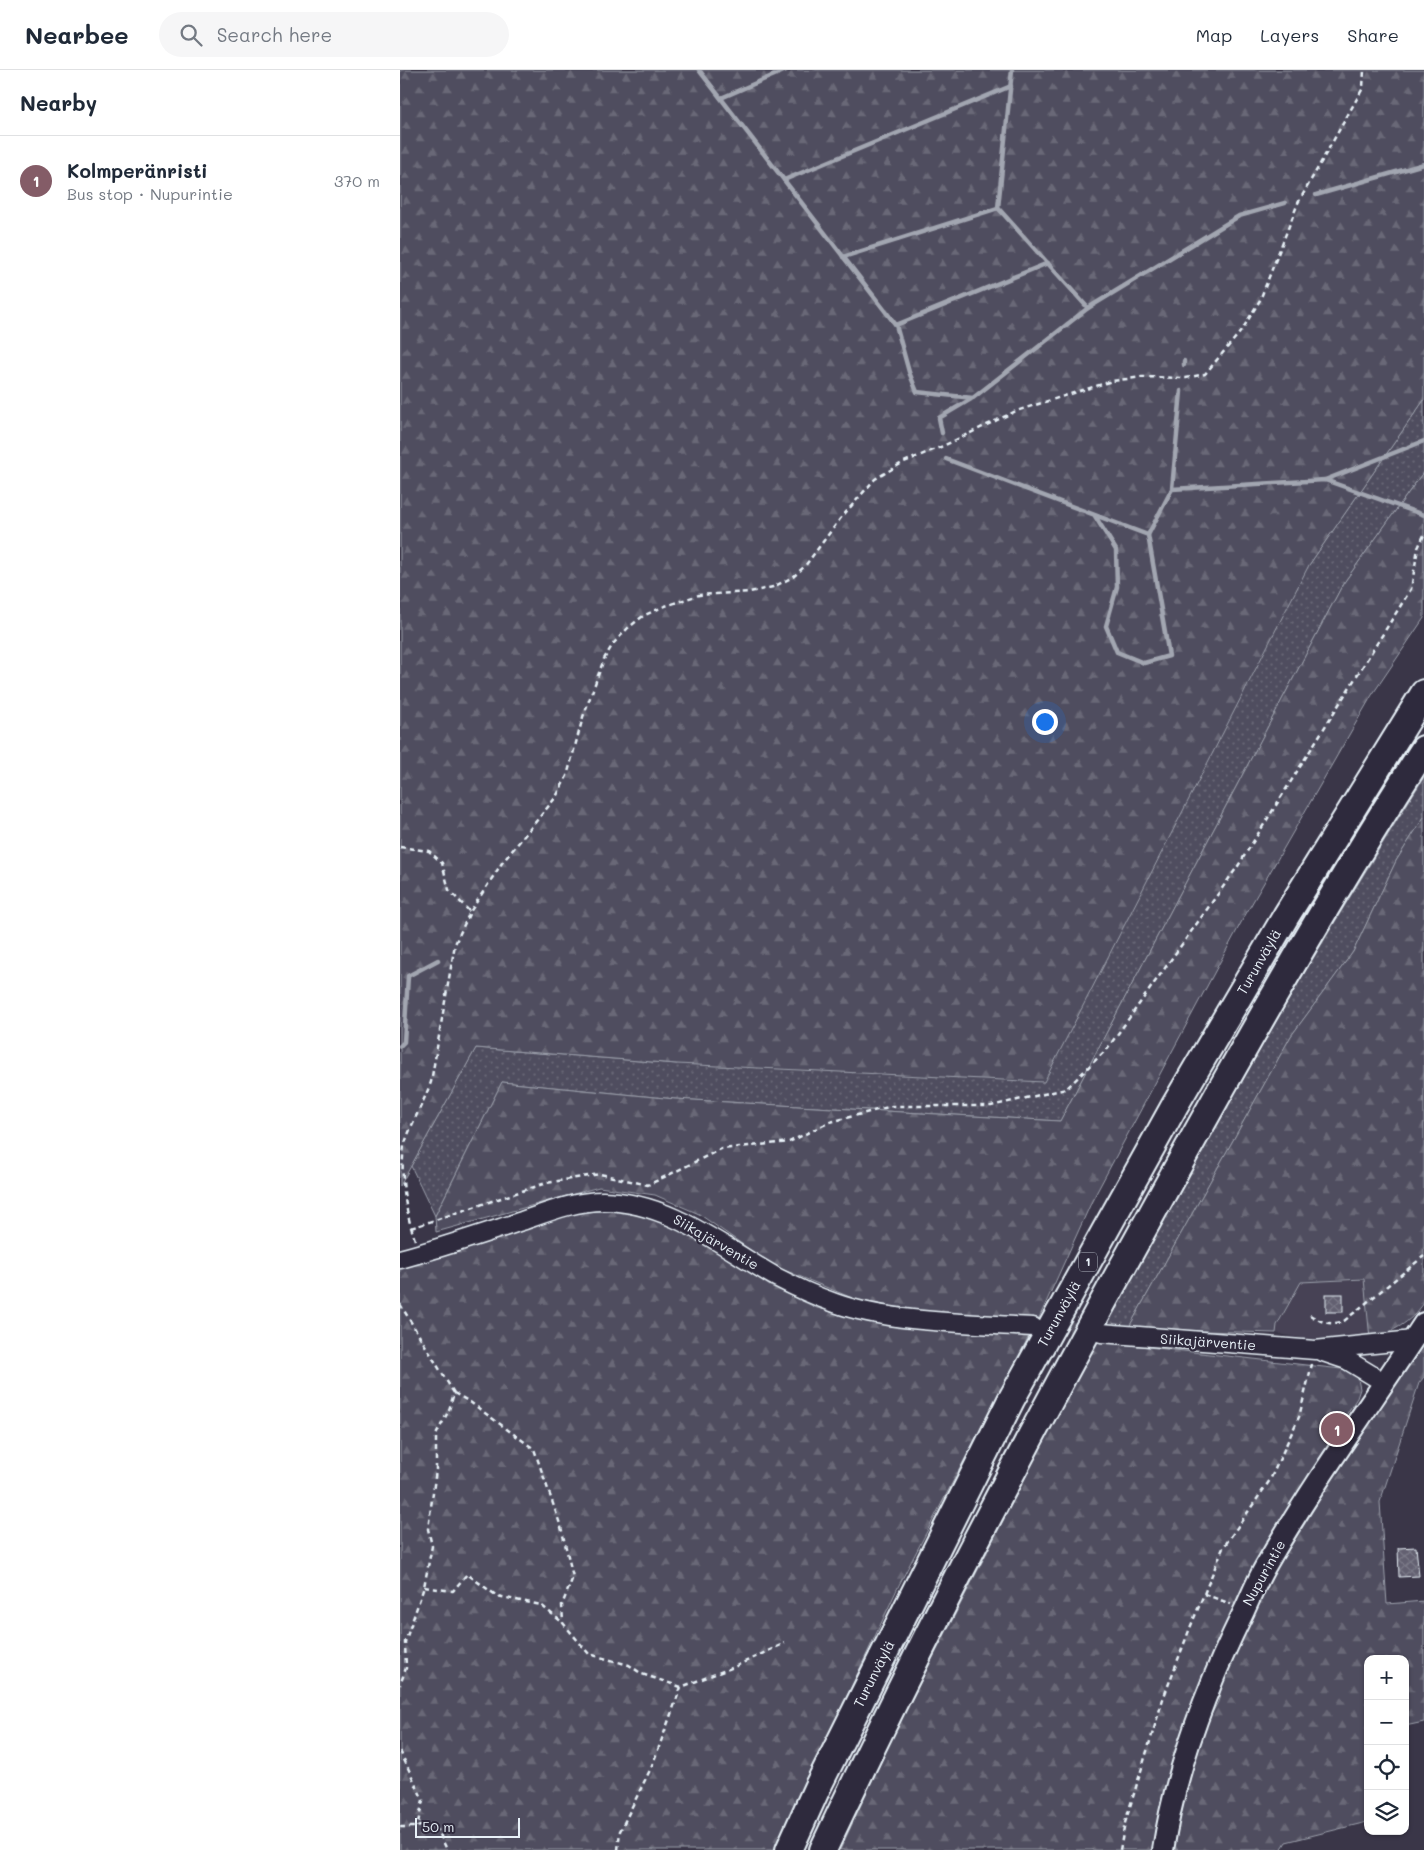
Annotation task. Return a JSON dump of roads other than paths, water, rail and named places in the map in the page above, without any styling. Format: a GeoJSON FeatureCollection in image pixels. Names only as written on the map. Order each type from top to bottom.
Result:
{"type":"FeatureCollection","features":[{"type":"Feature","properties":{"kind":"highway","name":"Turunväylä"},"geometry":{"type":"LineString","coordinates":[[788,1850],[817,1788],[1011,1400],[1180,1096],[1286,916],[1424,693]]}},
{"type":"Feature","properties":{"kind":"highway","name":"1"},"geometry":{"type":"LineString","coordinates":[[823,1850],[1042,1410],[1215,1100],[1314,930],[1424,749]]}},
{"type":"Feature","properties":{"kind":"main road","name":"Nupurintie"},"geometry":{"type":"LineString","coordinates":[[1164,1850],[1168,1819],[1194,1730],[1222,1655],[1264,1568],[1348,1435],[1424,1323]]}},
{"type":"Feature","properties":{"kind":"street","name":"Siikajärventie"},"geometry":{"type":"LineString","coordinates":[[400,1259],[568,1206],[600,1201],[621,1202],[666,1214],[722,1244],[776,1277],[803,1291],[837,1304],[911,1318],[1033,1327]]}},
{"type":"Feature","properties":{"kind":"street","name":"Siikajärventie"},"geometry":{"type":"LineString","coordinates":[[1101,1333],[1316,1350]]}},
{"type":"Feature","properties":{"kind":"street"},"geometry":{"type":"LineString","coordinates":[[1316,1350],[1413,1340]]}},
{"type":"Feature","properties":{"kind":"street"},"geometry":{"type":"LineString","coordinates":[[1316,1350],[1347,1360],[1385,1383]]}},
{"type":"Feature","properties":{"kind":"waterway"},"geometry":{"type":"LineString","coordinates":[[699,70],[896,325],[909,372],[917,392],[973,398],[1088,308],[998,208],[1012,70]]}},
{"type":"Feature","properties":{"kind":"waterway"},"geometry":{"type":"LineString","coordinates":[[721,98],[786,70]]}},
{"type":"Feature","properties":{"kind":"waterway"},"geometry":{"type":"LineString","coordinates":[[784,180],[1011,86]]}},
{"type":"Feature","properties":{"kind":"waterway"},"geometry":{"type":"LineString","coordinates":[[1316,195],[1424,164]]}},
{"type":"Feature","properties":{"kind":"waterway"},"geometry":{"type":"LineString","coordinates":[[1088,308],[1239,216],[1285,203]]}},
{"type":"Feature","properties":{"kind":"waterway"},"geometry":{"type":"LineString","coordinates":[[843,257],[998,208]]}},
{"type":"Feature","properties":{"kind":"waterway"},"geometry":{"type":"LineString","coordinates":[[896,325],[1048,263]]}},
{"type":"Feature","properties":{"kind":"waterway"},"geometry":{"type":"LineString","coordinates":[[1148,535],[1172,489],[1181,391]]}},
{"type":"Feature","properties":{"kind":"waterway"},"geometry":{"type":"LineString","coordinates":[[942,433],[939,418],[971,399]]}},
{"type":"Feature","properties":{"kind":"waterway"},"geometry":{"type":"LineString","coordinates":[[1325,480],[1424,441]]}},
{"type":"Feature","properties":{"kind":"waterway"},"geometry":{"type":"LineString","coordinates":[[946,459],[1148,535],[1169,656],[1144,663],[1117,652],[1106,626],[1117,587],[1116,550],[1095,516]]}},
{"type":"Feature","properties":{"kind":"waterway"},"geometry":{"type":"LineString","coordinates":[[1172,489],[1325,480],[1424,515]]}},
{"type":"Feature","properties":{"kind":"waterway"},"geometry":{"type":"LineString","coordinates":[[400,1046],[404,1042],[408,976],[438,960]]}},
{"type":"Feature","properties":{"kind":"tunnel"},"geometry":{"type":"LineString","coordinates":[[1042,1328],[1096,1333]]}},
{"type":"Feature","properties":{"kind":"place","name":"Kolmperänristi"},"geometry":{"type":"Point","coordinates":[1337,1429]}}]}
